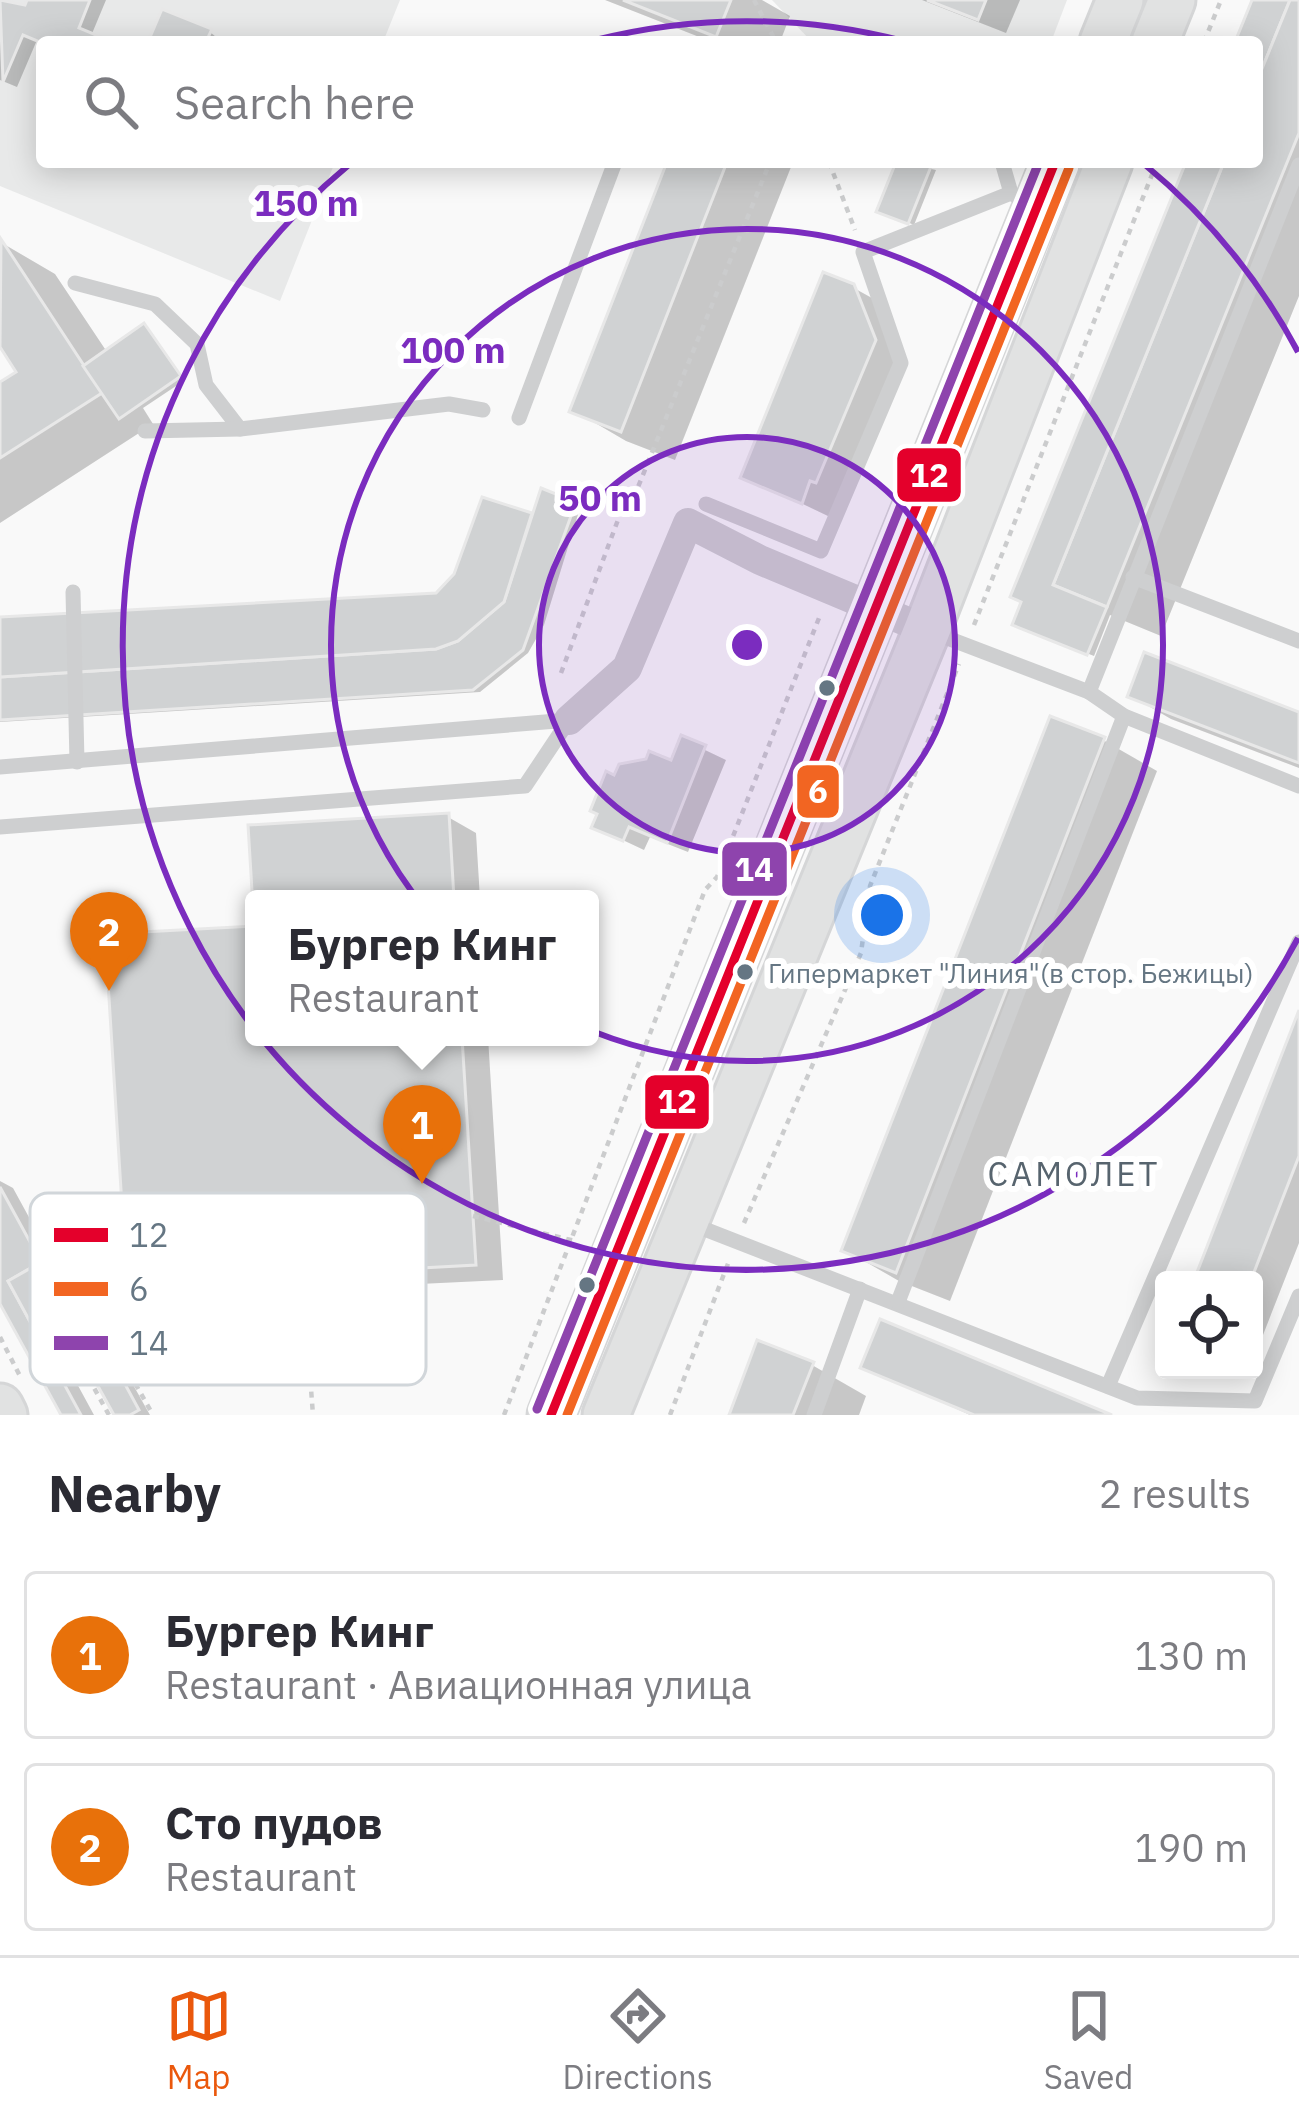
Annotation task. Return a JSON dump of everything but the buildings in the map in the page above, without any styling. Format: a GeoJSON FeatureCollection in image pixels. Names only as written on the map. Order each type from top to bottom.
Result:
{"type":"FeatureCollection","features":[{"type":"Feature","properties":{"kind":"main road"},"geometry":{"type":"LineString","coordinates":[[1105,36],[1120,0]]}},
{"type":"Feature","properties":{"kind":"main road"},"geometry":{"type":"LineString","coordinates":[[1157,36],[1172,0]]}},
{"type":"Feature","properties":{"kind":"main road"},"geometry":{"type":"LineString","coordinates":[[551,1415],[876,609],[1024,200],[1050,168]]}},
{"type":"Feature","properties":{"kind":"main road"},"geometry":{"type":"LineString","coordinates":[[607,1415],[686,1222],[946,638],[1107,168]]}},
{"type":"Feature","properties":{"kind":"main road"},"geometry":{"type":"LineString","coordinates":[[0,1407],[4,1415]]}},
{"type":"Feature","properties":{"kind":"street"},"geometry":{"type":"LineString","coordinates":[[569,720],[627,668],[688,523],[946,638]]}},
{"type":"Feature","properties":{"kind":"lane"},"geometry":{"type":"LineString","coordinates":[[1089,692],[1299,165]]}},
{"type":"Feature","properties":{"kind":"lane"},"geometry":{"type":"LineString","coordinates":[[519,418],[613,168]]}},
{"type":"Feature","properties":{"kind":"lane"},"geometry":{"type":"LineString","coordinates":[[706,504],[821,551],[901,363],[863,252],[1024,200],[1005,168]]}},
{"type":"Feature","properties":{"kind":"lane"},"geometry":{"type":"LineString","coordinates":[[75,284],[154,304],[197,344],[206,385],[241,429]]}},
{"type":"Feature","properties":{"kind":"lane"},"geometry":{"type":"LineString","coordinates":[[145,431],[241,429],[448,404],[483,410]]}},
{"type":"Feature","properties":{"kind":"lane"},"geometry":{"type":"LineString","coordinates":[[1133,577],[1299,641]]}},
{"type":"Feature","properties":{"kind":"lane"},"geometry":{"type":"LineString","coordinates":[[73,592],[77,762]]}},
{"type":"Feature","properties":{"kind":"lane"},"geometry":{"type":"LineString","coordinates":[[946,638],[1089,692],[1124,716],[1299,786]]}},
{"type":"Feature","properties":{"kind":"lane"},"geometry":{"type":"LineString","coordinates":[[898,1302],[1124,716]]}},
{"type":"Feature","properties":{"kind":"lane"},"geometry":{"type":"LineString","coordinates":[[0,766],[569,720]]}},
{"type":"Feature","properties":{"kind":"lane"},"geometry":{"type":"LineString","coordinates":[[0,827],[526,786],[569,720]]}},
{"type":"Feature","properties":{"kind":"lane"},"geometry":{"type":"LineString","coordinates":[[1108,1386],[1299,942]]}},
{"type":"Feature","properties":{"kind":"lane"},"geometry":{"type":"LineString","coordinates":[[686,1222],[1137,1398],[1255,1401],[1298,1302]]}},
{"type":"Feature","properties":{"kind":"lane"},"geometry":{"type":"LineString","coordinates":[[814,1415],[860,1289]]}},
{"type":"Feature","properties":{"kind":"path"},"geometry":{"type":"LineString","coordinates":[[754,0],[773,36]]}},
{"type":"Feature","properties":{"kind":"path"},"geometry":{"type":"LineString","coordinates":[[1206,36],[1221,0]]}},
{"type":"Feature","properties":{"kind":"path"},"geometry":{"type":"LineString","coordinates":[[561,673],[625,502],[635,492],[768,168]]}},
{"type":"Feature","properties":{"kind":"path"},"geometry":{"type":"LineString","coordinates":[[831,168],[863,252]]}},
{"type":"Feature","properties":{"kind":"path"},"geometry":{"type":"LineString","coordinates":[[670,1415],[737,1242],[861,953],[871,886],[946,638],[1154,168]]}},
{"type":"Feature","properties":{"kind":"path"},"geometry":{"type":"LineString","coordinates":[[504,1415],[575,1241],[705,890],[717,877],[830,590]]}},
{"type":"Feature","properties":{"kind":"path"},"geometry":{"type":"LineString","coordinates":[[473,1216],[575,1241]]}},
{"type":"Feature","properties":{"kind":"path"},"geometry":{"type":"LineString","coordinates":[[92,1385],[109,1415]]}},
{"type":"Feature","properties":{"kind":"path"},"geometry":{"type":"LineString","coordinates":[[135,1385],[151,1414]]}},
{"type":"Feature","properties":{"kind":"path"},"geometry":{"type":"LineString","coordinates":[[311,1385],[313,1415]]}},
{"type":"Feature","properties":{"kind":"shaded area"},"geometry":{"type":"Polygon","coordinates":[[[0,0],[400,0],[385,36],[36,36],[36,168],[333,168],[280,301],[0,186],[0,0]]]}},
{"type":"Feature","properties":{"kind":"shaded area"},"geometry":{"type":"Polygon","coordinates":[[[772,0],[1067,0],[1053,36],[806,36],[772,0]]]}},
{"type":"Feature","properties":{"kind":"transit line","name":"14"},"geometry":{"type":"LineString","coordinates":[[537,1409],[1037,168]]}},
{"type":"Feature","properties":{"kind":"transit line","name":"12"},"geometry":{"type":"LineString","coordinates":[[551,1415],[1053,168]]}},
{"type":"Feature","properties":{"kind":"transit line","name":"6"},"geometry":{"type":"LineString","coordinates":[[567,1415],[1069,168]]}},
{"type":"Feature","properties":{"kind":"place","name":"Гипермаркет \"Линия\"(в стор. Бежицы)"},"geometry":{"type":"Point","coordinates":[745,972]}},
{"type":"Feature","properties":{"kind":"place","name":"Сто пудов"},"geometry":{"type":"Point","coordinates":[109,991]}},
{"type":"Feature","properties":{"kind":"place","name":"Бургер Кинг"},"geometry":{"type":"Point","coordinates":[422,1184]}},
{"type":"Feature","properties":{"kind":"district","name":"САМОЛЕТ"},"geometry":{"type":"Point","coordinates":[1074,1173]}}]}
